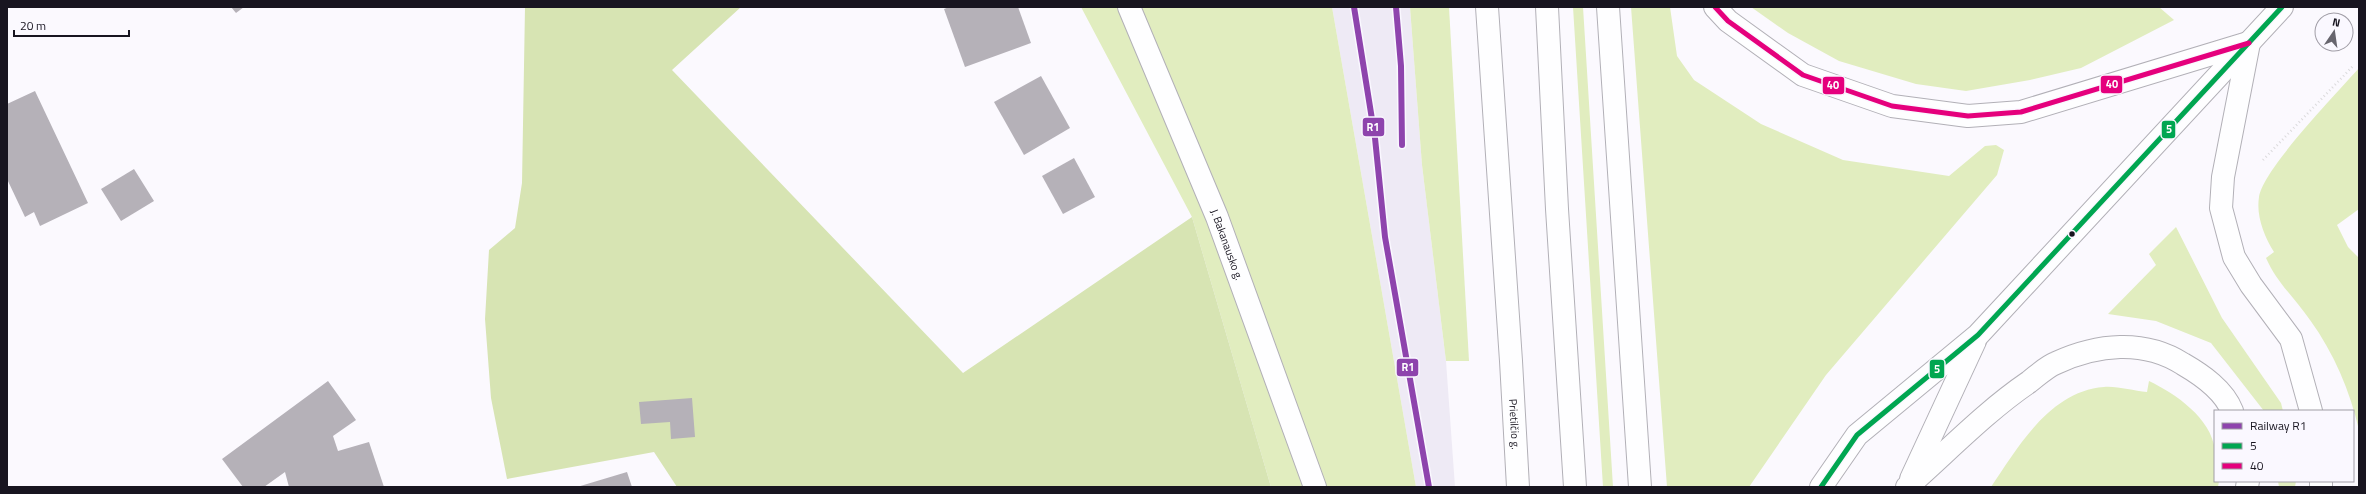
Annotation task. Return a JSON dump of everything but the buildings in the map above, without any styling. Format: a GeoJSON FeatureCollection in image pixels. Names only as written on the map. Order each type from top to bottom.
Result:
{"type":"FeatureCollection","features":[{"type":"Feature","properties":{"kind":"main road","name":"J. Bakanausko g."},"geometry":{"type":"LineString","coordinates":[[1129,7],[1217,217],[1315,487]]}},
{"type":"Feature","properties":{"kind":"main road","name":"Prietilčio g."},"geometry":{"type":"LineString","coordinates":[[1486,7],[1511,361],[1518,487]]}},
{"type":"Feature","properties":{"kind":"main road"},"geometry":{"type":"LineString","coordinates":[[1546,7],[1557,209],[1575,487]]}},
{"type":"Feature","properties":{"kind":"main road"},"geometry":{"type":"LineString","coordinates":[[1608,7],[1640,487]]}},
{"type":"Feature","properties":{"kind":"main road"},"geometry":{"type":"LineString","coordinates":[[1715,7],[1728,22],[1803,75],[1892,106],[1968,116],[2021,112],[2249,43]]}},
{"type":"Feature","properties":{"kind":"main road"},"geometry":{"type":"LineString","coordinates":[[1821,487],[1857,435],[1978,335],[2282,7]]}},
{"type":"Feature","properties":{"kind":"main road"},"geometry":{"type":"LineString","coordinates":[[2249,43],[2223,177],[2221,208],[2234,257],[2251,285],[2290,339],[2311,410]]}},
{"type":"Feature","properties":{"kind":"main road"},"geometry":{"type":"LineString","coordinates":[[1907,487],[1978,335]]}},
{"type":"Feature","properties":{"kind":"main road"},"geometry":{"type":"LineString","coordinates":[[1907,487],[2016,391],[2056,363],[2109,346],[2149,348],[2167,353],[2199,373],[2227,400],[2232,410]]}},
{"type":"Feature","properties":{"kind":"path"},"geometry":{"type":"LineString","coordinates":[[2263,160],[2354,65]]}},
{"type":"Feature","properties":{"kind":"shaded area"},"geometry":{"type":"Polygon","coordinates":[[[1332,7],[1410,7],[1422,165],[1446,361],[1455,487],[1416,487],[1332,7]]]}},
{"type":"Feature","properties":{"kind":"green space"},"geometry":{"type":"Polygon","coordinates":[[[525,7],[741,7],[672,70],[963,373],[1192,217],[1271,487],[677,487],[654,452],[507,479],[491,398],[485,319],[489,250],[515,228],[522,183],[525,7]]]}},
{"type":"Feature","properties":{"kind":"green space"},"geometry":{"type":"Polygon","coordinates":[[[1081,7],[1332,7],[1416,487],[1271,487],[1192,217],[1081,7]]]}},
{"type":"Feature","properties":{"kind":"green space"},"geometry":{"type":"Polygon","coordinates":[[[1410,7],[1449,7],[1469,361],[1446,361],[1422,165],[1410,7]]]}},
{"type":"Feature","properties":{"kind":"green space"},"geometry":{"type":"Polygon","coordinates":[[[1573,7],[1583,7],[1613,487],[1603,487],[1573,7]]]}},
{"type":"Feature","properties":{"kind":"green space"},"geometry":{"type":"Polygon","coordinates":[[[1631,7],[1670,7],[1677,56],[1694,80],[1761,124],[1843,160],[1949,176],[1985,146],[1996,145],[2004,150],[1997,175],[1826,375],[1749,487],[1667,487],[1631,7]]]}},
{"type":"Feature","properties":{"kind":"green space"},"geometry":{"type":"Polygon","coordinates":[[[1751,7],[2159,7],[2174,20],[2081,68],[2030,80],[1966,91],[1916,84],[1839,61],[1788,33],[1751,7]]]}},
{"type":"Feature","properties":{"kind":"green space"},"geometry":{"type":"Polygon","coordinates":[[[2359,68],[2359,209],[2337,225],[2348,247],[2359,258],[2359,430],[2346,387],[2327,346],[2304,312],[2270,267],[2266,258],[2274,252],[2262,226],[2258,204],[2264,184],[2273,169],[2302,131],[2359,68]]]}},
{"type":"Feature","properties":{"kind":"green space"},"geometry":{"type":"Polygon","coordinates":[[[2176,227],[2222,318],[2281,403],[2283,410],[2263,410],[2211,343],[2156,321],[2108,314],[2156,265],[2149,254],[2176,227]]]}},
{"type":"Feature","properties":{"kind":"green space"},"geometry":{"type":"Polygon","coordinates":[[[2149,381],[2159,386],[2191,408],[2207,428],[2214,446],[2214,482],[2219,482],[2218,487],[1991,487],[2024,439],[2052,410],[2067,399],[2085,391],[2104,387],[2115,387],[2147,392],[2149,381]]]}},
{"type":"Feature","properties":{"kind":"green space"},"geometry":{"type":"Polygon","coordinates":[[[2278,482],[2296,482],[2295,487],[2279,487],[2278,482]]]}},
{"type":"Feature","properties":{"kind":"rail line","name":"R1"},"geometry":{"type":"LineString","coordinates":[[1354,7],[1375,138],[1385,237],[1429,487]]}},
{"type":"Feature","properties":{"kind":"rail line","name":"R1"},"geometry":{"type":"LineString","coordinates":[[1396,7],[1401,66],[1402,145]]}},
{"type":"Feature","properties":{"kind":"transit line","name":"40"},"geometry":{"type":"LineString","coordinates":[[1715,7],[1728,21],[1803,75],[1892,106],[1968,116],[2021,112],[2249,43]]}},
{"type":"Feature","properties":{"kind":"transit line","name":"5"},"geometry":{"type":"LineString","coordinates":[[1821,487],[1857,435],[1978,335],[2282,7]]}}]}
